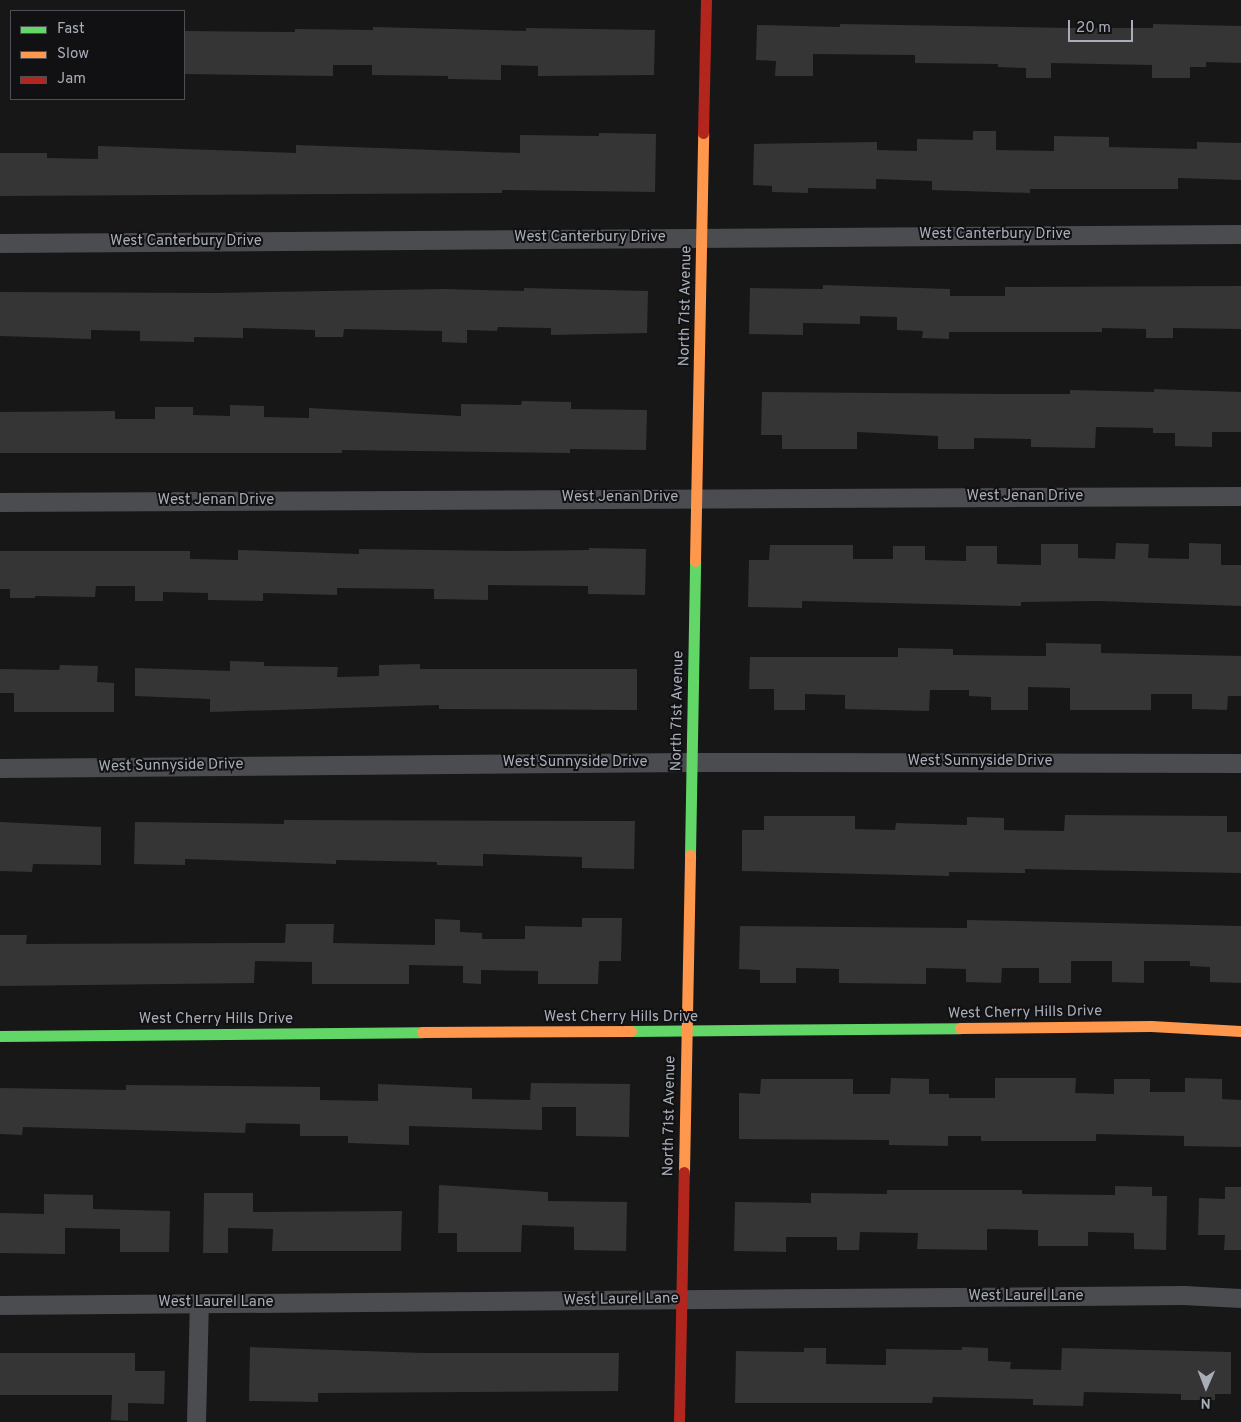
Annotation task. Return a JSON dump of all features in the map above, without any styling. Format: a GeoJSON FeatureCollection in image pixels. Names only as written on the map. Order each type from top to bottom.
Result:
{"type":"FeatureCollection","features":[{"type":"Feature","properties":{"kind":"street","name":"North 71st Avenue"},"geometry":{"type":"LineString","coordinates":[[679,1422],[703,238],[706,0]]}},
{"type":"Feature","properties":{"kind":"street","name":"West Canterbury Drive"},"geometry":{"type":"LineString","coordinates":[[0,243],[1241,234]]}},
{"type":"Feature","properties":{"kind":"street","name":"West Jenan Drive"},"geometry":{"type":"LineString","coordinates":[[0,502],[1241,496]]}},
{"type":"Feature","properties":{"kind":"street","name":"West Sunnyside Drive"},"geometry":{"type":"LineString","coordinates":[[0,768],[692,762],[1241,763]]}},
{"type":"Feature","properties":{"kind":"street","name":"West Cherry Hills Drive"},"geometry":{"type":"LineString","coordinates":[[0,1036],[687,1032],[1151,1026],[1241,1031]]}},
{"type":"Feature","properties":{"kind":"street","name":"West Laurel Lane"},"geometry":{"type":"LineString","coordinates":[[0,1305],[1183,1295],[1241,1298]]}},
{"type":"Feature","properties":{"kind":"street"},"geometry":{"type":"LineString","coordinates":[[196,1422],[199,1303]]}},
{"type":"Feature","properties":{"kind":"building"},"geometry":{"type":"Polygon","coordinates":[[[840,24],[1073,28],[1153,28],[1153,24],[1241,26],[1241,63],[1206,62],[1206,67],[1190,67],[1190,78],[1152,78],[1152,65],[1051,63],[1051,78],[1026,78],[1026,68],[998,67],[998,64],[915,63],[915,55],[813,54],[813,76],[775,76],[776,61],[756,60],[757,25],[840,27],[840,24]]]}},
{"type":"Feature","properties":{"kind":"building"},"geometry":{"type":"Polygon","coordinates":[[[373,27],[526,31],[526,28],[655,30],[654,75],[538,76],[538,66],[501,65],[501,80],[448,79],[448,76],[372,75],[372,65],[333,65],[333,76],[185,74],[185,31],[295,32],[295,29],[373,30],[373,27]]]}},
{"type":"Feature","properties":{"kind":"building"},"geometry":{"type":"Polygon","coordinates":[[[973,131],[996,131],[996,150],[1054,151],[1054,136],[1109,137],[1109,147],[1197,149],[1197,142],[1241,143],[1241,180],[1178,178],[1178,189],[1030,189],[1030,193],[932,190],[932,181],[876,179],[876,189],[808,188],[808,193],[772,192],[772,186],[753,185],[754,144],[877,142],[877,150],[917,151],[917,139],[973,140],[973,131]]]}},
{"type":"Feature","properties":{"kind":"building"},"geometry":{"type":"Polygon","coordinates":[[[599,133],[656,134],[655,192],[502,190],[502,193],[0,196],[0,153],[47,153],[47,158],[98,159],[98,146],[296,153],[296,145],[520,153],[520,135],[599,136],[599,133]]]}},
{"type":"Feature","properties":{"kind":"building"},"geometry":{"type":"Polygon","coordinates":[[[823,285],[950,289],[950,296],[1005,296],[1005,287],[1241,286],[1241,329],[1173,328],[1173,338],[1146,338],[1146,329],[1102,328],[1102,332],[949,332],[949,339],[922,338],[923,331],[897,330],[897,317],[860,316],[860,324],[803,323],[803,335],[749,334],[750,288],[823,289],[823,285]]]}},
{"type":"Feature","properties":{"kind":"building"},"geometry":{"type":"Polygon","coordinates":[[[524,288],[648,291],[647,333],[551,335],[551,328],[498,327],[497,331],[467,330],[467,343],[442,342],[442,331],[344,329],[343,337],[315,337],[315,330],[243,328],[243,338],[194,337],[194,342],[140,341],[140,331],[91,330],[91,339],[0,336],[0,292],[218,293],[444,289],[524,291],[524,288]]]}},
{"type":"Feature","properties":{"kind":"building"},"geometry":{"type":"Polygon","coordinates":[[[1154,389],[1241,392],[1241,432],[1212,432],[1212,447],[1175,446],[1175,433],[1153,433],[1153,428],[1096,427],[1095,448],[1031,447],[1031,439],[974,438],[974,449],[938,449],[938,436],[857,432],[857,449],[782,449],[782,435],[761,435],[762,392],[1070,394],[1070,390],[1154,392],[1154,389]]]}},
{"type":"Feature","properties":{"kind":"building"},"geometry":{"type":"Polygon","coordinates":[[[522,401],[571,402],[571,409],[647,410],[646,450],[570,449],[570,453],[342,450],[342,453],[0,453],[0,412],[115,411],[115,419],[155,419],[155,407],[193,407],[193,415],[230,416],[230,405],[264,406],[264,417],[309,418],[309,408],[461,416],[461,404],[521,405],[522,401]]]}},
{"type":"Feature","properties":{"kind":"building"},"geometry":{"type":"Polygon","coordinates":[[[1116,543],[1149,544],[1148,558],[1189,559],[1189,543],[1221,544],[1221,565],[1241,565],[1241,606],[1098,601],[1021,602],[1021,606],[802,601],[802,608],[748,607],[749,560],[769,560],[770,545],[853,545],[853,559],[893,559],[893,546],[925,546],[925,560],[966,561],[966,546],[997,546],[997,564],[1041,565],[1041,544],[1078,544],[1078,558],[1115,559],[1116,543]]]}},
{"type":"Feature","properties":{"kind":"building"},"geometry":{"type":"Polygon","coordinates":[[[589,548],[646,549],[645,595],[588,594],[588,586],[488,585],[488,600],[434,599],[434,589],[337,588],[337,595],[263,593],[263,601],[208,600],[208,593],[163,592],[163,601],[135,601],[135,586],[96,586],[95,597],[35,596],[35,598],[10,598],[10,589],[0,589],[0,551],[190,551],[190,559],[238,560],[238,550],[359,554],[359,549],[508,551],[589,550],[589,548]]]}},
{"type":"Feature","properties":{"kind":"building"},"geometry":{"type":"Polygon","coordinates":[[[1046,643],[1101,644],[1101,653],[1241,656],[1241,696],[1228,696],[1227,710],[1192,709],[1192,694],[1151,694],[1151,710],[1070,710],[1070,688],[1028,687],[1028,710],[991,710],[991,697],[969,696],[969,690],[930,690],[929,711],[845,709],[845,695],[805,694],[805,710],[774,710],[774,689],[749,689],[750,657],[898,657],[898,648],[953,649],[953,655],[1046,656],[1046,643]]]}},
{"type":"Feature","properties":{"kind":"building"},"geometry":{"type":"Polygon","coordinates":[[[230,661],[264,662],[264,666],[338,667],[337,677],[379,676],[379,665],[420,664],[420,669],[637,669],[637,710],[439,709],[439,705],[210,712],[210,699],[135,696],[135,668],[230,671],[230,661]]]}},
{"type":"Feature","properties":{"kind":"building"},"geometry":{"type":"Polygon","coordinates":[[[60,665],[98,666],[97,682],[114,683],[114,712],[14,712],[14,693],[0,693],[0,669],[59,670],[60,665]]]}},
{"type":"Feature","properties":{"kind":"building"},"geometry":{"type":"Polygon","coordinates":[[[1065,815],[1227,816],[1227,832],[1241,832],[1241,873],[1025,869],[1025,873],[949,872],[949,876],[742,871],[742,830],[764,830],[764,816],[855,816],[855,829],[895,830],[896,823],[967,825],[967,817],[1004,818],[1004,830],[1064,831],[1065,815]]]}},
{"type":"Feature","properties":{"kind":"building"},"geometry":{"type":"Polygon","coordinates":[[[284,820],[635,821],[634,869],[582,868],[582,857],[483,854],[483,866],[437,865],[437,862],[336,860],[336,864],[185,859],[185,865],[134,864],[135,822],[284,824],[284,820]]]}},
{"type":"Feature","properties":{"kind":"building"},"geometry":{"type":"Polygon","coordinates":[[[0,822],[101,827],[101,865],[33,864],[32,872],[0,871],[0,822]]]}},
{"type":"Feature","properties":{"kind":"building"},"geometry":{"type":"Polygon","coordinates":[[[582,918],[622,918],[621,961],[599,961],[598,984],[538,984],[538,971],[481,970],[481,984],[463,983],[463,966],[409,965],[409,984],[312,984],[312,962],[255,961],[254,983],[0,986],[0,935],[27,935],[26,944],[285,943],[286,924],[334,924],[333,943],[435,945],[435,919],[460,920],[460,932],[482,933],[482,939],[525,939],[525,926],[582,927],[582,918]]]}},
{"type":"Feature","properties":{"kind":"building"},"geometry":{"type":"Polygon","coordinates":[[[967,920],[1241,926],[1241,983],[1210,982],[1210,967],[1190,966],[1190,961],[1144,961],[1144,983],[1112,982],[1112,961],[1071,961],[1071,983],[1039,983],[1039,968],[1002,968],[1001,983],[966,982],[966,969],[926,968],[926,984],[839,983],[839,969],[796,968],[796,983],[760,983],[760,970],[739,969],[740,926],[967,928],[967,920]]]}},
{"type":"Feature","properties":{"kind":"building"},"geometry":{"type":"Polygon","coordinates":[[[891,1078],[929,1079],[929,1094],[949,1094],[949,1098],[995,1098],[995,1078],[1076,1078],[1075,1093],[1114,1094],[1114,1079],[1150,1079],[1150,1092],[1185,1092],[1185,1078],[1222,1079],[1222,1099],[1241,1100],[1241,1147],[1184,1146],[1184,1136],[1096,1134],[1096,1141],[981,1141],[981,1136],[948,1136],[948,1146],[889,1145],[889,1140],[739,1139],[739,1093],[760,1094],[761,1079],[853,1079],[853,1094],[890,1094],[891,1078]]]}},
{"type":"Feature","properties":{"kind":"building"},"geometry":{"type":"Polygon","coordinates":[[[531,1083],[630,1084],[629,1137],[576,1136],[576,1107],[542,1107],[542,1130],[409,1126],[409,1145],[348,1143],[348,1136],[300,1136],[300,1124],[246,1123],[245,1133],[23,1127],[22,1135],[0,1134],[0,1088],[126,1090],[126,1085],[320,1087],[320,1100],[378,1101],[378,1084],[472,1088],[472,1099],[530,1100],[531,1083]]]}},
{"type":"Feature","properties":{"kind":"building"},"geometry":{"type":"Polygon","coordinates":[[[439,1185],[548,1192],[548,1201],[627,1202],[626,1251],[574,1250],[574,1227],[522,1225],[521,1252],[457,1252],[457,1233],[438,1233],[439,1185]]]}},
{"type":"Feature","properties":{"kind":"building"},"geometry":{"type":"Polygon","coordinates":[[[1115,1186],[1152,1187],[1152,1196],[1167,1196],[1166,1250],[1134,1249],[1134,1233],[1088,1232],[1088,1246],[1038,1246],[1038,1230],[987,1229],[987,1250],[917,1249],[918,1233],[860,1232],[859,1250],[837,1250],[837,1237],[786,1237],[786,1252],[734,1251],[735,1202],[811,1203],[811,1193],[887,1194],[887,1190],[1022,1190],[1022,1194],[1115,1195],[1115,1186]]]}},
{"type":"Feature","properties":{"kind":"building"},"geometry":{"type":"Polygon","coordinates":[[[1225,1187],[1241,1187],[1241,1250],[1224,1250],[1225,1235],[1198,1235],[1199,1198],[1225,1199],[1225,1187]]]}},
{"type":"Feature","properties":{"kind":"building"},"geometry":{"type":"Polygon","coordinates":[[[204,1193],[253,1193],[253,1212],[402,1211],[401,1251],[272,1251],[273,1229],[228,1228],[228,1253],[203,1253],[204,1193]]]}},
{"type":"Feature","properties":{"kind":"building"},"geometry":{"type":"Polygon","coordinates":[[[44,1194],[93,1195],[93,1209],[170,1211],[169,1252],[120,1252],[120,1229],[65,1228],[65,1254],[0,1253],[0,1213],[44,1214],[44,1194]]]}},
{"type":"Feature","properties":{"kind":"building"},"geometry":{"type":"Polygon","coordinates":[[[250,1347],[423,1353],[619,1353],[618,1391],[318,1393],[318,1402],[249,1401],[250,1347]]]}},
{"type":"Feature","properties":{"kind":"building"},"geometry":{"type":"Polygon","coordinates":[[[962,1347],[988,1348],[988,1361],[1011,1362],[1010,1369],[1061,1370],[1062,1348],[1231,1352],[1231,1394],[1215,1394],[1215,1400],[1181,1400],[1181,1394],[1084,1392],[1083,1406],[1033,1405],[1033,1399],[933,1397],[932,1403],[735,1403],[736,1351],[804,1352],[804,1348],[826,1348],[826,1364],[886,1365],[886,1349],[962,1350],[962,1347]]]}},
{"type":"Feature","properties":{"kind":"building"},"geometry":{"type":"Polygon","coordinates":[[[0,1353],[135,1353],[135,1371],[165,1371],[164,1404],[128,1403],[128,1421],[111,1420],[112,1395],[0,1395],[0,1353]]]}},
{"type":"Feature","properties":{"kind":"traffic: fast"},"geometry":{"type":"LineString","coordinates":[[690,855],[695,561]]}},
{"type":"Feature","properties":{"kind":"traffic: fast"},"geometry":{"type":"LineString","coordinates":[[631,1031],[960,1028]]}},
{"type":"Feature","properties":{"kind":"traffic: fast"},"geometry":{"type":"LineString","coordinates":[[0,1036],[422,1032]]}},
{"type":"Feature","properties":{"kind":"traffic: slow"},"geometry":{"type":"LineString","coordinates":[[695,561],[703,133]]}},
{"type":"Feature","properties":{"kind":"traffic: slow"},"geometry":{"type":"LineString","coordinates":[[684,1172],[690,855]]}},
{"type":"Feature","properties":{"kind":"traffic: slow"},"geometry":{"type":"LineString","coordinates":[[960,1028],[1151,1026],[1241,1031]]}},
{"type":"Feature","properties":{"kind":"traffic: slow"},"geometry":{"type":"LineString","coordinates":[[422,1032],[631,1031]]}},
{"type":"Feature","properties":{"kind":"traffic: jam"},"geometry":{"type":"LineString","coordinates":[[703,133],[706,0]]}},
{"type":"Feature","properties":{"kind":"traffic: jam"},"geometry":{"type":"LineString","coordinates":[[679,1422],[684,1172]]}}]}
